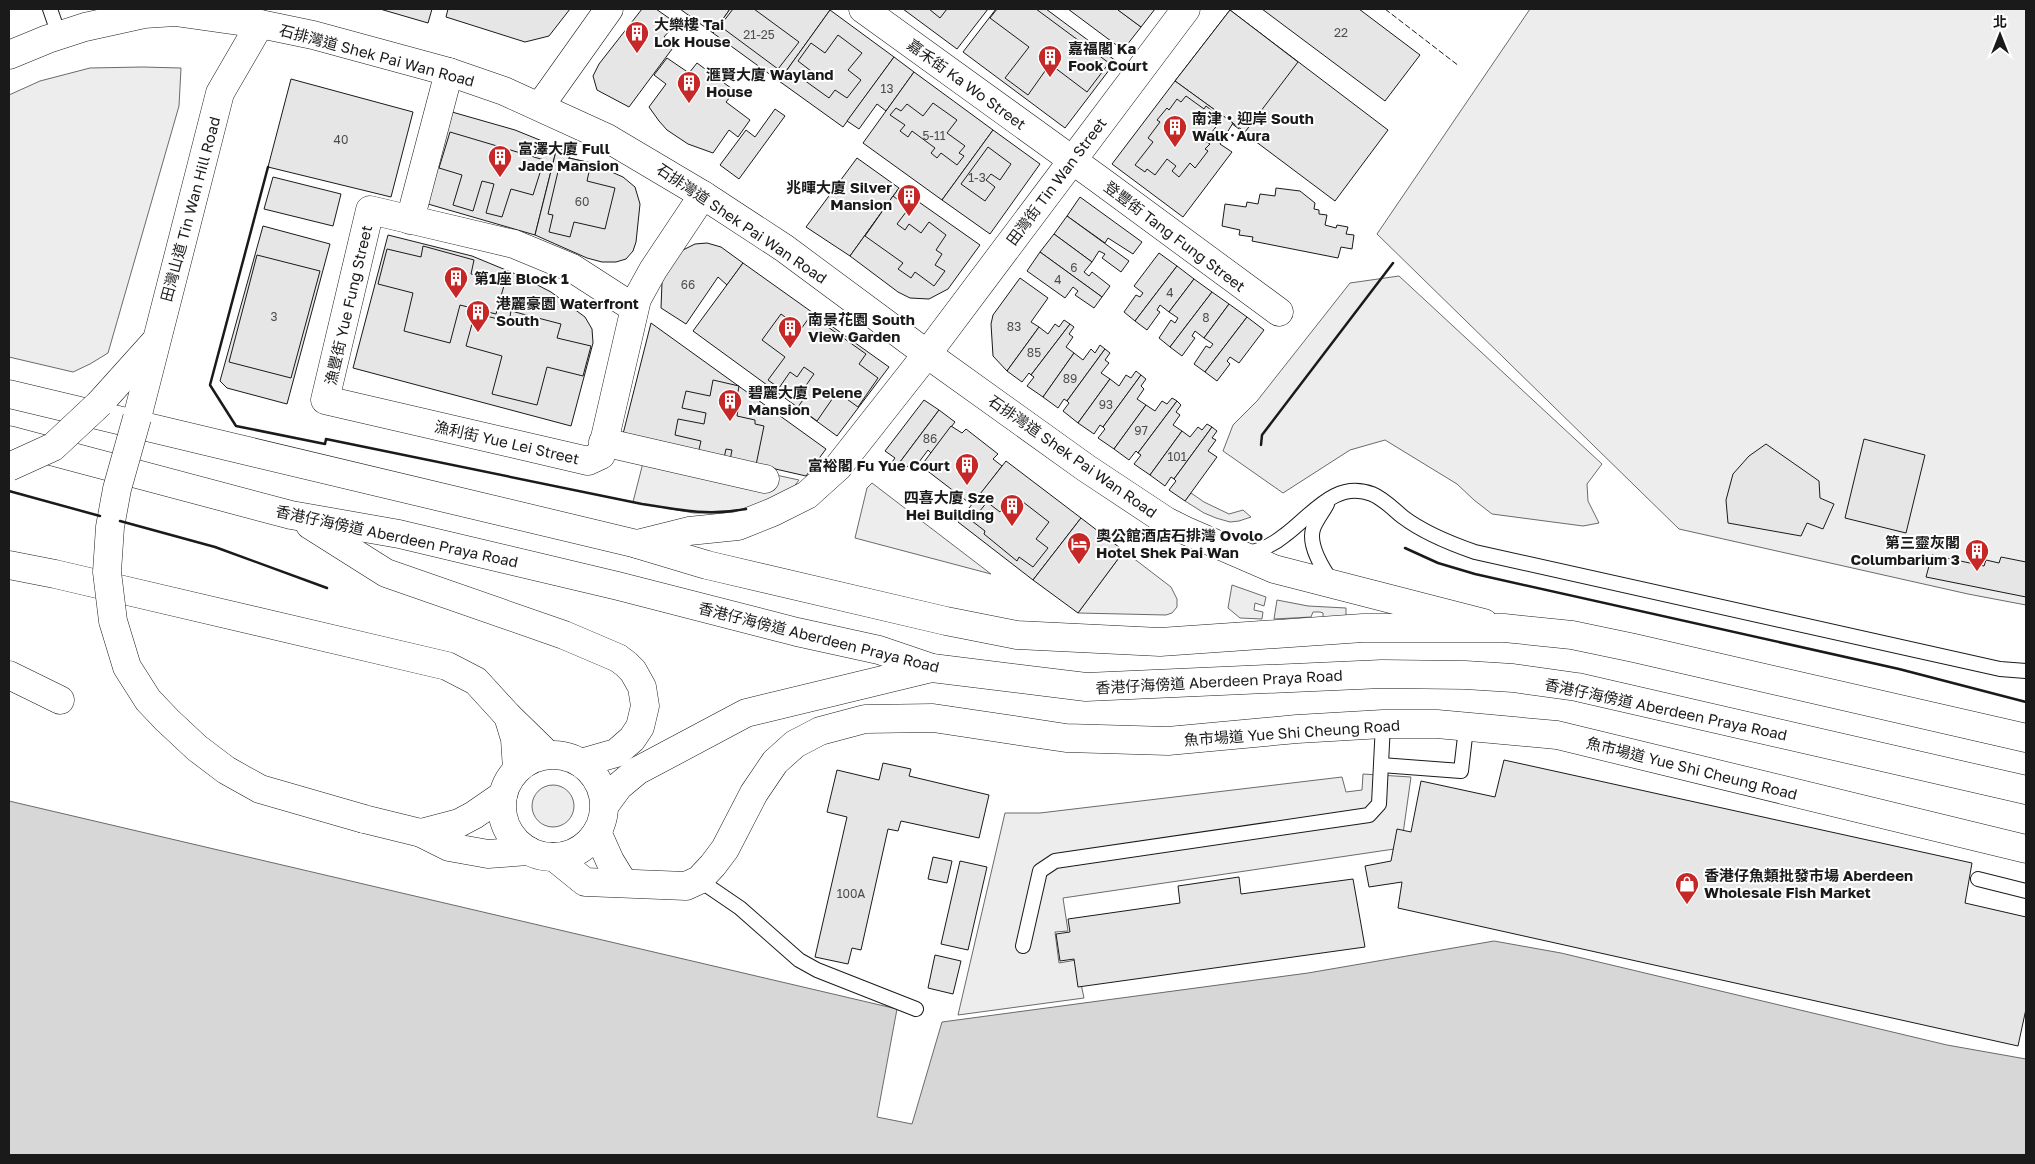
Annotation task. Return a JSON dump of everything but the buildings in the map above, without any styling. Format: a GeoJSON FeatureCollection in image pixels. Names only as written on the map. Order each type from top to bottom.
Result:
{"type":"FeatureCollection","features":[{"type":"Feature","properties":{"kind":"main road"},"geometry":{"type":"LineString","coordinates":[[540,106],[609,9]]}},
{"type":"Feature","properties":{"kind":"main road","name":"嘉禾街 Ka Wo Street"},"geometry":{"type":"LineString","coordinates":[[863,9],[1072,159]]}},
{"type":"Feature","properties":{"kind":"main road","name":"田灣街 Tin Wan Street"},"geometry":{"type":"LineString","coordinates":[[637,544],[689,531],[738,526],[807,495],[838,467],[927,354],[1186,9]]}},
{"type":"Feature","properties":{"kind":"main road","name":"石排灣道 Shek Pai Wan Road"},"geometry":{"type":"LineString","coordinates":[[9,55],[85,27],[144,14],[175,12],[263,16],[313,35],[449,72],[540,106],[607,138],[703,195],[784,248],[927,354],[1136,502],[1184,530],[1274,569],[1504,628]]}},
{"type":"Feature","properties":{"kind":"main road","name":"田灣山道 Tin Wan Hill Road"},"geometry":{"type":"LineString","coordinates":[[263,16],[220,93],[117,489],[110,527],[107,572],[114,621],[127,667],[148,700],[197,748],[226,770],[260,789],[364,819],[421,833],[449,847],[488,854],[542,854]]}},
{"type":"Feature","properties":{"kind":"main road"},"geometry":{"type":"LineString","coordinates":[[449,72],[410,220],[514,244],[572,268],[634,308]]}},
{"type":"Feature","properties":{"kind":"main road","name":"登豐街 Tang Fung Street"},"geometry":{"type":"LineString","coordinates":[[1072,159],[1279,312]]}},
{"type":"Feature","properties":{"kind":"main road"},"geometry":{"type":"LineString","coordinates":[[703,195],[653,270],[637,299],[603,442],[765,478]]}},
{"type":"Feature","properties":{"kind":"main road","name":"漁豐街 Yue Fung Street"},"geometry":{"type":"LineString","coordinates":[[325,400],[370,210],[410,220]]}},
{"type":"Feature","properties":{"kind":"main road"},"geometry":{"type":"LineString","coordinates":[[9,467],[53,447],[100,403],[156,340]]}},
{"type":"Feature","properties":{"kind":"main road"},"geometry":{"type":"LineString","coordinates":[[9,394],[637,544],[707,565],[946,621],[1017,635],[1160,642],[1363,628],[1504,628],[1572,635],[1634,648],[2026,738]]}},
{"type":"Feature","properties":{"kind":"main road","name":"漁利街 Yue Lei Street"},"geometry":{"type":"LineString","coordinates":[[325,400],[588,461],[601,455],[603,442]]}},
{"type":"Feature","properties":{"kind":"main road","name":"香港仔海傍道 Aberdeen Praya Road"},"geometry":{"type":"LineString","coordinates":[[9,440],[291,515],[399,534],[618,586],[797,632],[879,650],[932,668],[1086,687],[1382,674],[1465,675],[1513,678],[1577,687],[2026,790]]}},
{"type":"Feature","properties":{"kind":"main road"},"geometry":{"type":"LineString","coordinates":[[291,515],[386,573],[564,635],[618,658],[626,664],[633,671],[642,687],[645,706],[640,726],[632,739],[616,753],[581,763]]}},
{"type":"Feature","properties":{"kind":"main road"},"geometry":{"type":"LineString","coordinates":[[9,565],[55,574],[447,666],[476,681],[548,755]]}},
{"type":"Feature","properties":{"kind":"main road"},"geometry":{"type":"LineString","coordinates":[[605,805],[619,786],[637,771],[746,713],[932,668]]}},
{"type":"Feature","properties":{"kind":"main road"},"geometry":{"type":"LineString","coordinates":[[9,675],[60,700]]}},
{"type":"Feature","properties":{"kind":"main road"},"geometry":{"type":"LineString","coordinates":[[508,716],[515,739],[517,769]]}},
{"type":"Feature","properties":{"kind":"main road","name":"魚市場道 Yue Shi Cheung Road"},"geometry":{"type":"LineString","coordinates":[[699,880],[725,849],[754,793],[775,762],[795,744],[820,731],[865,720],[933,718],[1066,738],[1168,741],[1297,729],[1383,724],[1437,724],[1557,735],[2026,849]]}},
{"type":"Feature","properties":{"kind":"main road"},"geometry":{"type":"LineString","coordinates":[[542,854],[573,853],[587,844],[598,832],[603,819],[605,805],[602,789],[594,775],[581,763],[567,756],[548,755],[526,762],[508,780],[501,808],[507,829],[517,842],[542,854],[585,882],[624,882],[686,886],[699,880]]}},
{"type":"Feature","properties":{"kind":"main road"},"geometry":{"type":"LineString","coordinates":[[421,833],[459,823],[474,816],[503,795]]}},
{"type":"Feature","properties":{"kind":"main road"},"geometry":{"type":"LineString","coordinates":[[598,832],[610,861],[624,882]]}},
{"type":"Feature","properties":{"kind":"lane"},"geometry":{"type":"LineString","coordinates":[[50,9],[59,35]]}},
{"type":"Feature","properties":{"kind":"lane"},"geometry":{"type":"LineString","coordinates":[[1240,555],[1259,551],[1284,536],[1336,494],[1364,491],[1375,495],[1421,528],[1475,552],[2000,669],[2026,671]]}},
{"type":"Feature","properties":{"kind":"lane"},"geometry":{"type":"LineString","coordinates":[[1334,584],[1319,560],[1313,541],[1313,530],[1336,494]]}},
{"type":"Feature","properties":{"kind":"lane"},"geometry":{"type":"LineString","coordinates":[[1023,946],[1040,871],[1055,861],[1369,816],[1378,804],[1383,724]]}},
{"type":"Feature","properties":{"kind":"lane"},"geometry":{"type":"LineString","coordinates":[[1381,765],[1461,771],[1466,728]]}},
{"type":"Feature","properties":{"kind":"lane"},"geometry":{"type":"LineString","coordinates":[[1978,879],[2026,891]]}},
{"type":"Feature","properties":{"kind":"lane"},"geometry":{"type":"LineString","coordinates":[[699,880],[740,908],[798,960],[817,970],[916,1009]]}},
{"type":"Feature","properties":{"kind":"shaded area"},"geometry":{"type":"Polygon","coordinates":[[[1530,9],[2026,9],[2026,605],[1968,594],[1679,529],[1377,234],[1530,9]]]}},
{"type":"Feature","properties":{"kind":"shaded area"},"geometry":{"type":"Polygon","coordinates":[[[90,68],[181,68],[179,106],[108,353],[73,372],[9,357],[9,95],[40,81],[90,68]]]}},
{"type":"Feature","properties":{"kind":"shaded area"},"geometry":{"type":"Polygon","coordinates":[[[1399,276],[1602,464],[1587,484],[1588,501],[1599,523],[1583,526],[1492,514],[1457,484],[1385,440],[1350,450],[1283,493],[1223,451],[1233,425],[1257,401],[1350,283],[1399,276]]]}},
{"type":"Feature","properties":{"kind":"shaded area"},"geometry":{"type":"Polygon","coordinates":[[[647,447],[799,480],[790,492],[745,509],[719,513],[694,513],[642,504],[633,502],[647,447]]]}},
{"type":"Feature","properties":{"kind":"shaded area"},"geometry":{"type":"Polygon","coordinates":[[[872,483],[991,574],[855,538],[867,488],[872,483]]]}},
{"type":"Feature","properties":{"kind":"shaded area"},"geometry":{"type":"Polygon","coordinates":[[[1191,493],[1204,502],[1229,514],[1243,510],[1251,517],[1230,522],[1216,518],[1185,501],[1191,493]]]}},
{"type":"Feature","properties":{"kind":"shaded area"},"geometry":{"type":"Polygon","coordinates":[[[1124,551],[1171,587],[1177,599],[1177,607],[1172,613],[1166,615],[1078,613],[1124,551]]]}},
{"type":"Feature","properties":{"kind":"shaded area"},"geometry":{"type":"Polygon","coordinates":[[[1232,585],[1266,597],[1264,606],[1255,603],[1254,610],[1263,612],[1262,619],[1240,618],[1228,608],[1232,585]]]}},
{"type":"Feature","properties":{"kind":"shaded area"},"geometry":{"type":"Polygon","coordinates":[[[1277,600],[1308,606],[1346,608],[1346,619],[1323,619],[1323,613],[1313,612],[1311,617],[1274,619],[1277,600]]]}},
{"type":"Feature","properties":{"kind":"shaded area"},"geometry":{"type":"Polygon","coordinates":[[[1363,774],[1411,777],[1401,848],[1063,898],[1068,931],[1055,932],[1059,963],[1076,960],[1084,998],[958,1015],[1005,813],[1040,813],[1342,777],[1346,792],[1362,790],[1363,774]]]}},
{"type":"Feature","properties":{"kind":"shaded area"},"geometry":{"type":"Polygon","coordinates":[[[553,785],[568,791],[574,806],[568,821],[553,827],[538,821],[532,806],[538,791],[553,785]]]}},
{"type":"Feature","properties":{"kind":"shaded area"},"geometry":{"type":"Polygon","coordinates":[[[9,801],[897,1009],[877,1117],[912,1124],[942,1022],[1308,973],[1494,941],[1561,953],[1947,1045],[2026,1059],[2026,1155],[9,1155],[9,801]]]}},
{"type":"Feature","properties":{"kind":"fence"},"geometry":{"type":"LineString","coordinates":[[1385,9],[1459,66]]}},
{"type":"Feature","properties":{"kind":"wall"},"geometry":{"type":"LineString","coordinates":[[268,167],[210,385],[236,426],[325,444],[326,439],[642,504],[707,512],[746,509]]}},
{"type":"Feature","properties":{"kind":"wall"},"geometry":{"type":"LineString","coordinates":[[1261,445],[1262,435],[1393,263]]}},
{"type":"Feature","properties":{"kind":"wall"},"geometry":{"type":"LineString","coordinates":[[9,491],[100,516]]}},
{"type":"Feature","properties":{"kind":"wall"},"geometry":{"type":"LineString","coordinates":[[120,521],[215,547],[327,588]]}},
{"type":"Feature","properties":{"kind":"wall"},"geometry":{"type":"LineString","coordinates":[[1405,548],[1438,563],[1475,574],[1899,669],[2026,702]]}},
{"type":"Feature","properties":{"kind":"place","name":"大樂樓 Tai Lok House"},"geometry":{"type":"Point","coordinates":[637,54]}},
{"type":"Feature","properties":{"kind":"place","name":"嘉福閣 Ka Fook Court"},"geometry":{"type":"Point","coordinates":[1050,78]}},
{"type":"Feature","properties":{"kind":"place","name":"滙賢大廈 Wayland House"},"geometry":{"type":"Point","coordinates":[689,104]}},
{"type":"Feature","properties":{"kind":"place","name":"南津‧迎岸 South Walk･Aura"},"geometry":{"type":"Point","coordinates":[1175,148]}},
{"type":"Feature","properties":{"kind":"place","name":"富澤大廈 Full Jade Mansion"},"geometry":{"type":"Point","coordinates":[500,178]}},
{"type":"Feature","properties":{"kind":"place","name":"兆暉大廈 Silver Mansion"},"geometry":{"type":"Point","coordinates":[909,217]}},
{"type":"Feature","properties":{"kind":"place","name":"第1座 Block 1"},"geometry":{"type":"Point","coordinates":[456,299]}},
{"type":"Feature","properties":{"kind":"place","name":"港麗豪園 Waterfront South"},"geometry":{"type":"Point","coordinates":[478,333]}},
{"type":"Feature","properties":{"kind":"place","name":"南景花園 South View Garden"},"geometry":{"type":"Point","coordinates":[790,349]}},
{"type":"Feature","properties":{"kind":"place","name":"碧麗大廈 Pelene Mansion"},"geometry":{"type":"Point","coordinates":[730,422]}},
{"type":"Feature","properties":{"kind":"place","name":"富裕閣 Fu Yue Court"},"geometry":{"type":"Point","coordinates":[967,486]}},
{"type":"Feature","properties":{"kind":"place","name":"四喜大廈 Sze Hei Building"},"geometry":{"type":"Point","coordinates":[1012,527]}},
{"type":"Feature","properties":{"kind":"place","name":"奧公館酒店石排灣 Ovolo Hotel Shek Pai Wan"},"geometry":{"type":"Point","coordinates":[1079,565]}},
{"type":"Feature","properties":{"kind":"place","name":"第三靈灰閣 Columbarium 3"},"geometry":{"type":"Point","coordinates":[1977,572]}},
{"type":"Feature","properties":{"kind":"place","name":"香港仔魚類批發市場 Aberdeen Wholesale Fish Market"},"geometry":{"type":"Point","coordinates":[1687,905]}}]}
